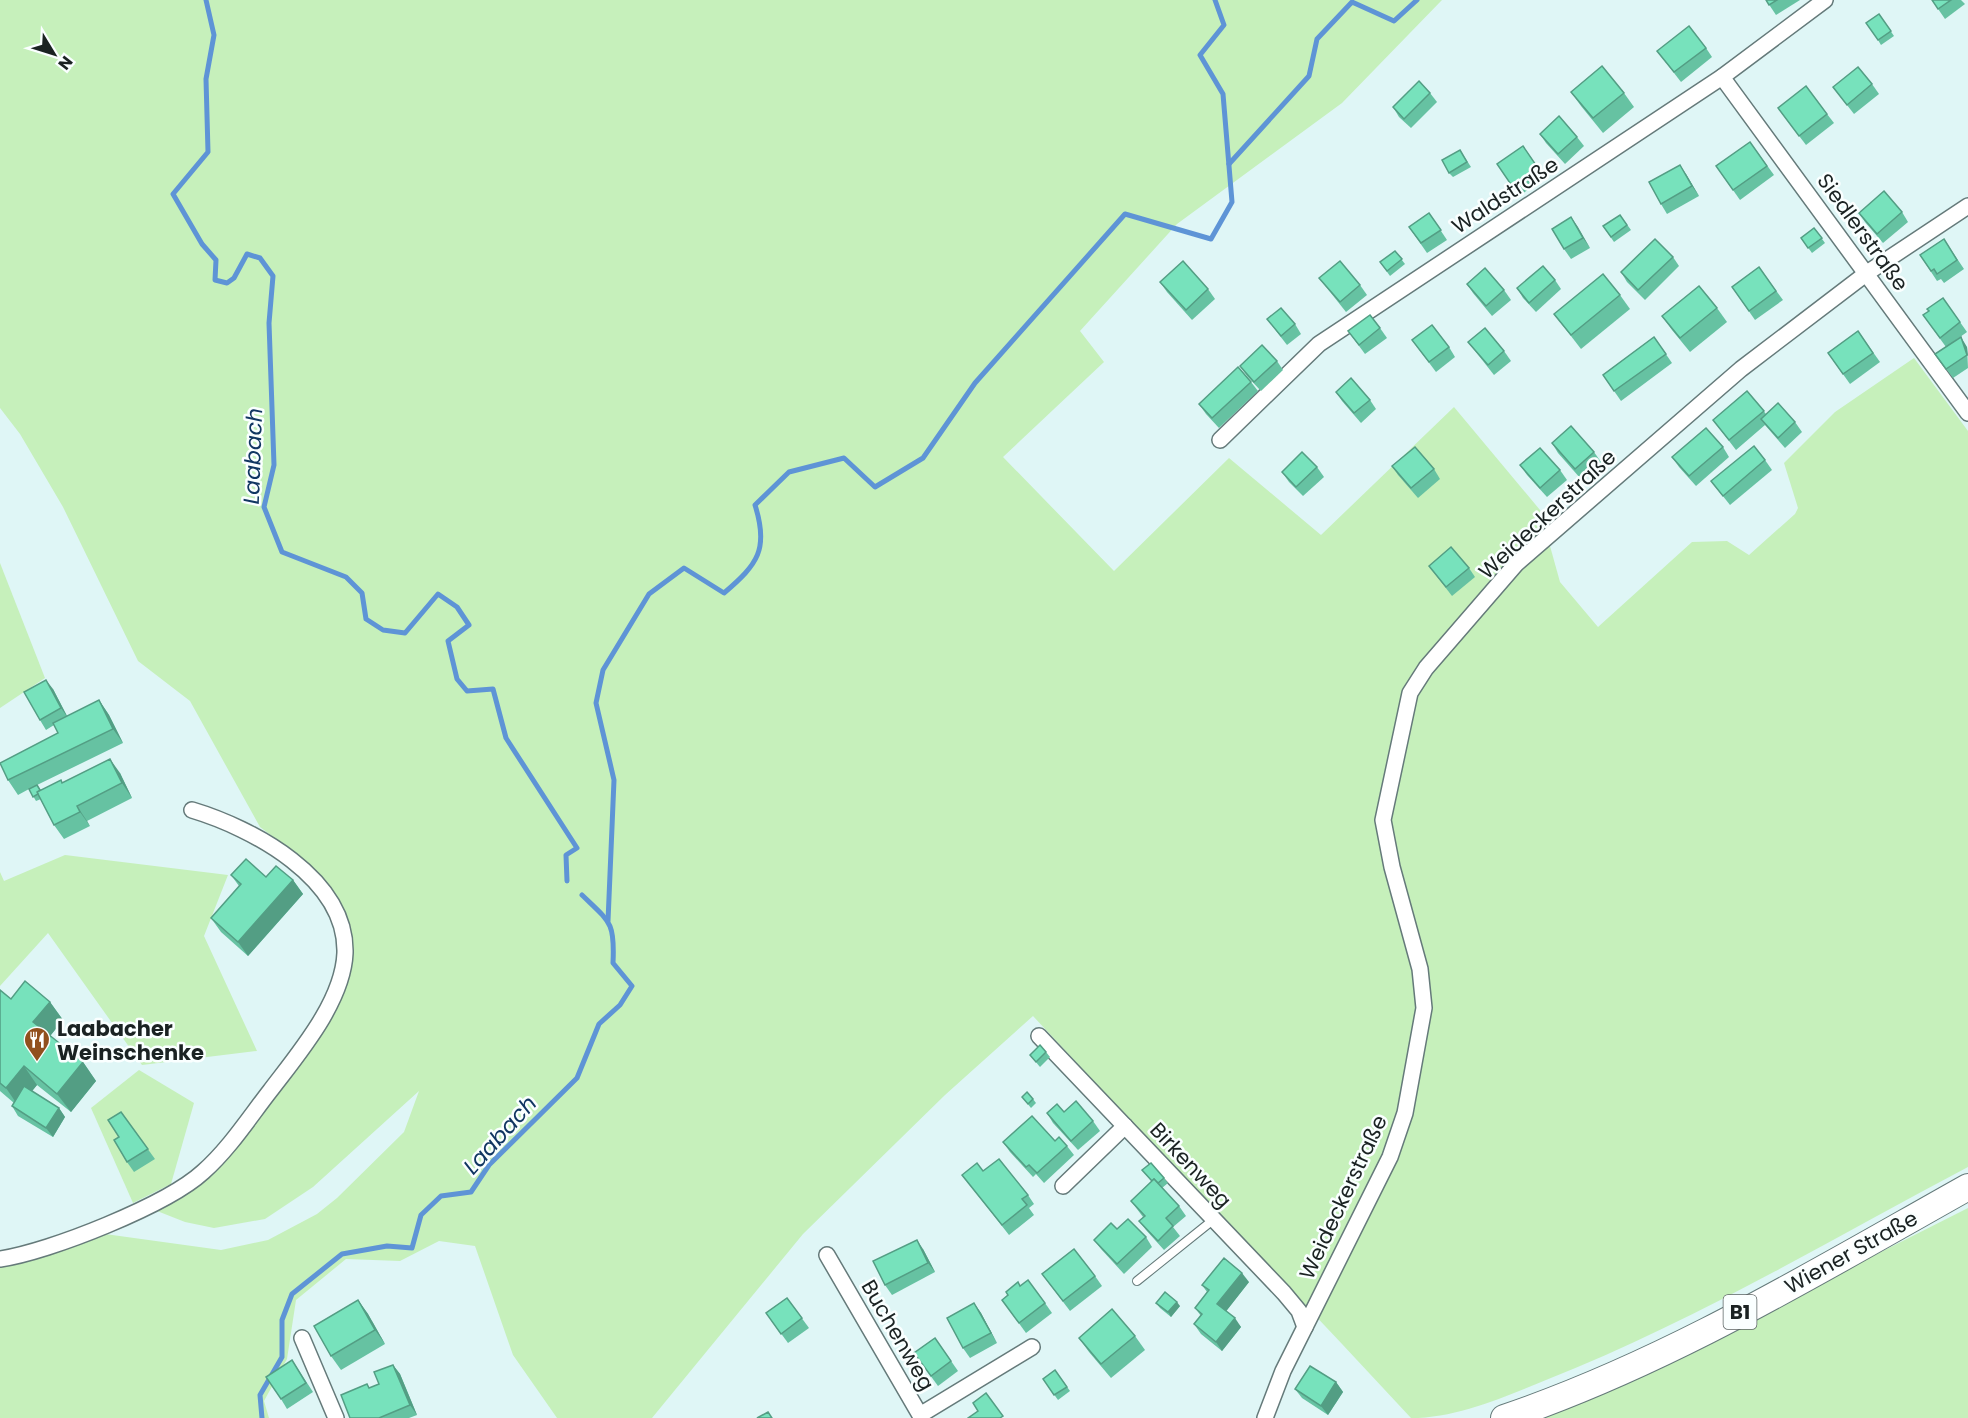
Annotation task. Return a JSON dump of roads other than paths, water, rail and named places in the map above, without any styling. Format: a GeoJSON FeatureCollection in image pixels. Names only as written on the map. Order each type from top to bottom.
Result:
{"type":"FeatureCollection","features":[{"type":"Feature","properties":{"kind":"main road","name":"Wiener Straße"},"geometry":{"type":"LineString","coordinates":[[1504,1418],[1602,1381],[1642,1362],[1837,1260],[1968,1187]]}},
{"type":"Feature","properties":{"kind":"street","name":"Waldstraße"},"geometry":{"type":"LineString","coordinates":[[1220,440],[1319,344],[1722,77],[1825,0]]}},
{"type":"Feature","properties":{"kind":"street","name":"Siedlerstraße"},"geometry":{"type":"LineString","coordinates":[[1722,77],[1968,413]]}},
{"type":"Feature","properties":{"kind":"street","name":"Weideckerstraße"},"geometry":{"type":"LineString","coordinates":[[1265,1418],[1283,1371],[1390,1157],[1405,1113],[1424,1008],[1420,969],[1392,867],[1383,820],[1404,710],[1410,693],[1426,668],[1516,564],[1741,369],[1867,273],[1968,206]]}},
{"type":"Feature","properties":{"kind":"street"},"geometry":{"type":"LineString","coordinates":[[0,1259],[42,1251],[151,1204],[203,1173],[304,1047],[329,1004],[345,952],[341,928],[333,909],[318,887],[281,850],[267,841],[217,818],[192,810]]}},
{"type":"Feature","properties":{"kind":"street","name":"Birkenweg"},"geometry":{"type":"LineString","coordinates":[[1039,1036],[1284,1293],[1299,1311],[1305,1327]]}},
{"type":"Feature","properties":{"kind":"street"},"geometry":{"type":"LineString","coordinates":[[1063,1186],[1125,1126]]}},
{"type":"Feature","properties":{"kind":"street","name":"Buchenweg"},"geometry":{"type":"LineString","coordinates":[[827,1255],[919,1417],[1032,1347]]}},
{"type":"Feature","properties":{"kind":"street"},"geometry":{"type":"LineString","coordinates":[[302,1338],[336,1418]]}},
{"type":"Feature","properties":{"kind":"lane"},"geometry":{"type":"LineString","coordinates":[[1137,1281],[1213,1220]]}},
{"type":"Feature","properties":{"kind":"waterway","name":"Laabach"},"geometry":{"type":"LineString","coordinates":[[206,0],[214,35],[206,79],[208,152],[173,194],[202,244],[216,260],[215,280],[227,283],[234,278],[247,254],[260,258],[273,276],[269,323],[274,465],[264,507],[282,552],[346,577],[362,593],[366,619],[383,630],[405,633],[438,594],[457,607],[469,625],[448,641],[457,679],[467,691],[493,689],[506,738],[577,848],[566,855],[567,881]]}},
{"type":"Feature","properties":{"kind":"waterway"},"geometry":{"type":"LineString","coordinates":[[608,921],[614,780],[596,703],[603,670],[649,594],[684,568],[724,593],[745,573],[758,555],[761,533],[755,505],[789,472],[844,458],[875,487],[923,458],[975,383],[1125,214],[1211,239],[1232,202],[1223,94],[1200,55],[1224,25],[1215,0]]}},
{"type":"Feature","properties":{"kind":"waterway"},"geometry":{"type":"LineString","coordinates":[[1229,164],[1309,76],[1317,39],[1352,2],[1394,21],[1417,0]]}},
{"type":"Feature","properties":{"kind":"waterway","name":"Laabach"},"geometry":{"type":"LineString","coordinates":[[262,1418],[260,1395],[282,1357],[282,1320],[292,1294],[342,1254],[387,1246],[412,1248],[421,1215],[441,1196],[471,1192],[489,1165],[577,1078],[599,1024],[620,1005],[632,986],[613,963],[613,939],[609,924],[582,895]]}},
{"type":"Feature","properties":{"kind":"place","name":"Laabacher Weinschenke"},"geometry":{"type":"Point","coordinates":[37,1063]}}]}
